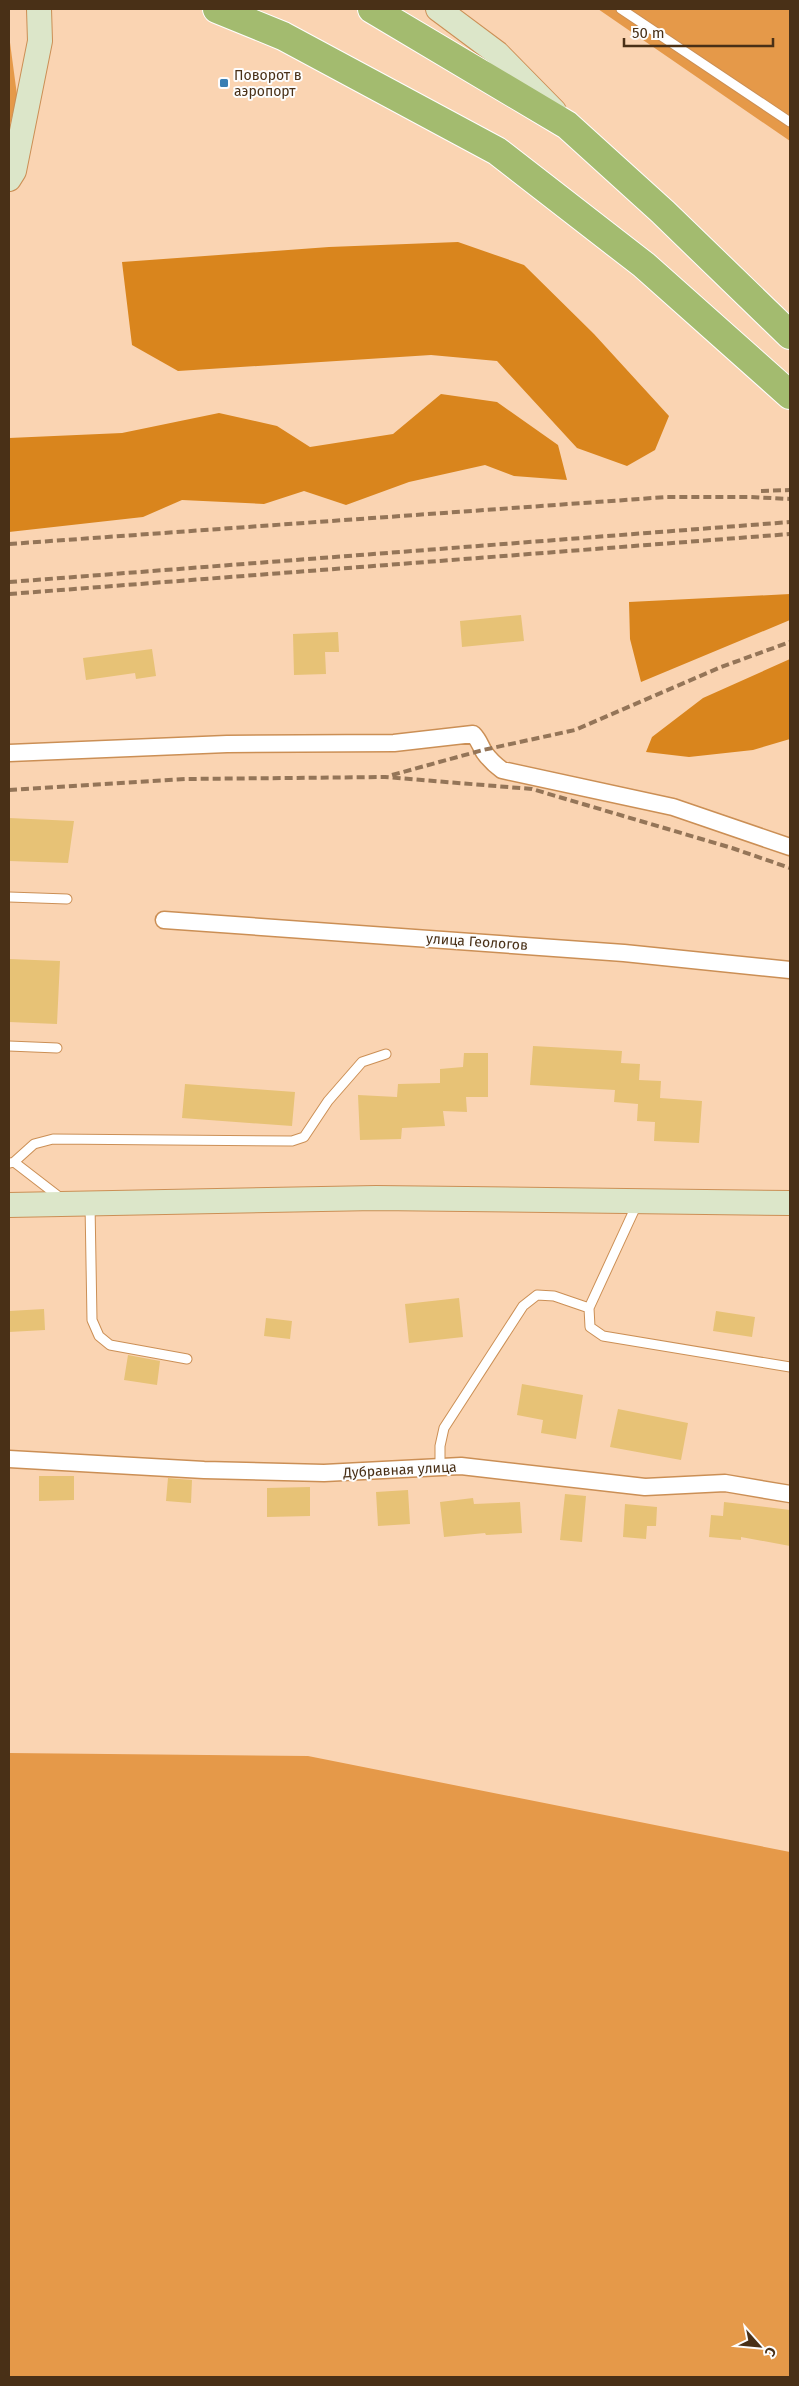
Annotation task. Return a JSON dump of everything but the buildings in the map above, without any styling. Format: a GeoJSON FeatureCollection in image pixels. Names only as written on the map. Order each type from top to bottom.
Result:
{"type":"FeatureCollection","features":[{"type":"Feature","properties":{"kind":"highway"},"geometry":{"type":"LineString","coordinates":[[217,9],[283,36],[497,150],[644,265],[790,395]]}},
{"type":"Feature","properties":{"kind":"highway"},"geometry":{"type":"LineString","coordinates":[[372,9],[567,125],[663,212],[790,335]]}},
{"type":"Feature","properties":{"kind":"main road"},"geometry":{"type":"LineString","coordinates":[[9,179],[14,171],[40,41],[39,9]]}},
{"type":"Feature","properties":{"kind":"main road"},"geometry":{"type":"LineString","coordinates":[[438,9],[497,53],[567,125]]}},
{"type":"Feature","properties":{"kind":"main road"},"geometry":{"type":"LineString","coordinates":[[9,1204],[376,1198],[790,1203]]}},
{"type":"Feature","properties":{"kind":"street"},"geometry":{"type":"LineString","coordinates":[[9,753],[227,744],[394,743],[473,734],[479,739],[483,750],[492,762],[502,770],[673,807],[790,847]]}},
{"type":"Feature","properties":{"kind":"street","name":"улица Геологов"},"geometry":{"type":"LineString","coordinates":[[164,920],[624,953],[790,970]]}},
{"type":"Feature","properties":{"kind":"street","name":"Дубравная улица"},"geometry":{"type":"LineString","coordinates":[[9,1459],[204,1470],[324,1473],[461,1466],[645,1487],[725,1483],[790,1494]]}},
{"type":"Feature","properties":{"kind":"lane"},"geometry":{"type":"LineString","coordinates":[[622,9],[790,122]]}},
{"type":"Feature","properties":{"kind":"lane"},"geometry":{"type":"LineString","coordinates":[[9,897],[67,899]]}},
{"type":"Feature","properties":{"kind":"lane"},"geometry":{"type":"LineString","coordinates":[[9,1046],[56,1048]]}},
{"type":"Feature","properties":{"kind":"lane"},"geometry":{"type":"LineString","coordinates":[[66,1202],[11,1163],[34,1144],[53,1139],[292,1141],[304,1137],[328,1101],[362,1062],[386,1054]]}},
{"type":"Feature","properties":{"kind":"lane"},"geometry":{"type":"LineString","coordinates":[[639,1201],[589,1308],[590,1327],[603,1336],[790,1367]]}},
{"type":"Feature","properties":{"kind":"lane"},"geometry":{"type":"LineString","coordinates":[[90,1202],[92,1320],[99,1336],[110,1345],[187,1359]]}},
{"type":"Feature","properties":{"kind":"lane"},"geometry":{"type":"LineString","coordinates":[[440,1467],[440,1446],[444,1428],[523,1306],[537,1295],[554,1296],[589,1308]]}},
{"type":"Feature","properties":{"kind":"shaded area"},"geometry":{"type":"Polygon","coordinates":[[[598,9],[790,9],[790,141],[598,9]]]}},
{"type":"Feature","properties":{"kind":"shaded area"},"geometry":{"type":"Polygon","coordinates":[[[9,35],[17,95],[9,130],[9,35]]]}},
{"type":"Feature","properties":{"kind":"shaded area"},"geometry":{"type":"Polygon","coordinates":[[[458,242],[524,265],[594,334],[669,416],[655,450],[627,466],[577,448],[497,361],[431,355],[178,371],[132,345],[122,262],[329,247],[458,242]]]}},
{"type":"Feature","properties":{"kind":"shaded area"},"geometry":{"type":"Polygon","coordinates":[[[441,394],[497,402],[558,445],[567,480],[514,476],[485,465],[409,482],[346,505],[304,491],[264,504],[182,500],[143,517],[9,532],[9,438],[122,433],[219,413],[277,426],[310,447],[393,434],[441,394]]]}},
{"type":"Feature","properties":{"kind":"shaded area"},"geometry":{"type":"Polygon","coordinates":[[[790,594],[790,620],[641,682],[630,639],[629,602],[790,594]]]}},
{"type":"Feature","properties":{"kind":"shaded area"},"geometry":{"type":"Polygon","coordinates":[[[790,659],[790,739],[753,750],[689,757],[646,752],[652,737],[703,698],[790,659]]]}},
{"type":"Feature","properties":{"kind":"shaded area"},"geometry":{"type":"Polygon","coordinates":[[[9,1753],[308,1756],[790,1852],[790,2377],[9,2377],[9,1753]]]}},
{"type":"Feature","properties":{"kind":"railway"},"geometry":{"type":"LineString","coordinates":[[761,491],[790,490]]}},
{"type":"Feature","properties":{"kind":"railway"},"geometry":{"type":"LineString","coordinates":[[9,544],[667,497],[790,499]]}},
{"type":"Feature","properties":{"kind":"railway"},"geometry":{"type":"LineString","coordinates":[[9,582],[790,522]]}},
{"type":"Feature","properties":{"kind":"railway"},"geometry":{"type":"LineString","coordinates":[[9,594],[790,534]]}},
{"type":"Feature","properties":{"kind":"railway"},"geometry":{"type":"LineString","coordinates":[[392,775],[483,750],[575,730],[721,667],[790,642]]}},
{"type":"Feature","properties":{"kind":"railway"},"geometry":{"type":"LineString","coordinates":[[9,790],[186,779],[385,777],[532,789],[732,848],[790,868]]}},
{"type":"Feature","properties":{"kind":"place","name":"Поворот в аэропорт"},"geometry":{"type":"Point","coordinates":[224,83]}}]}
